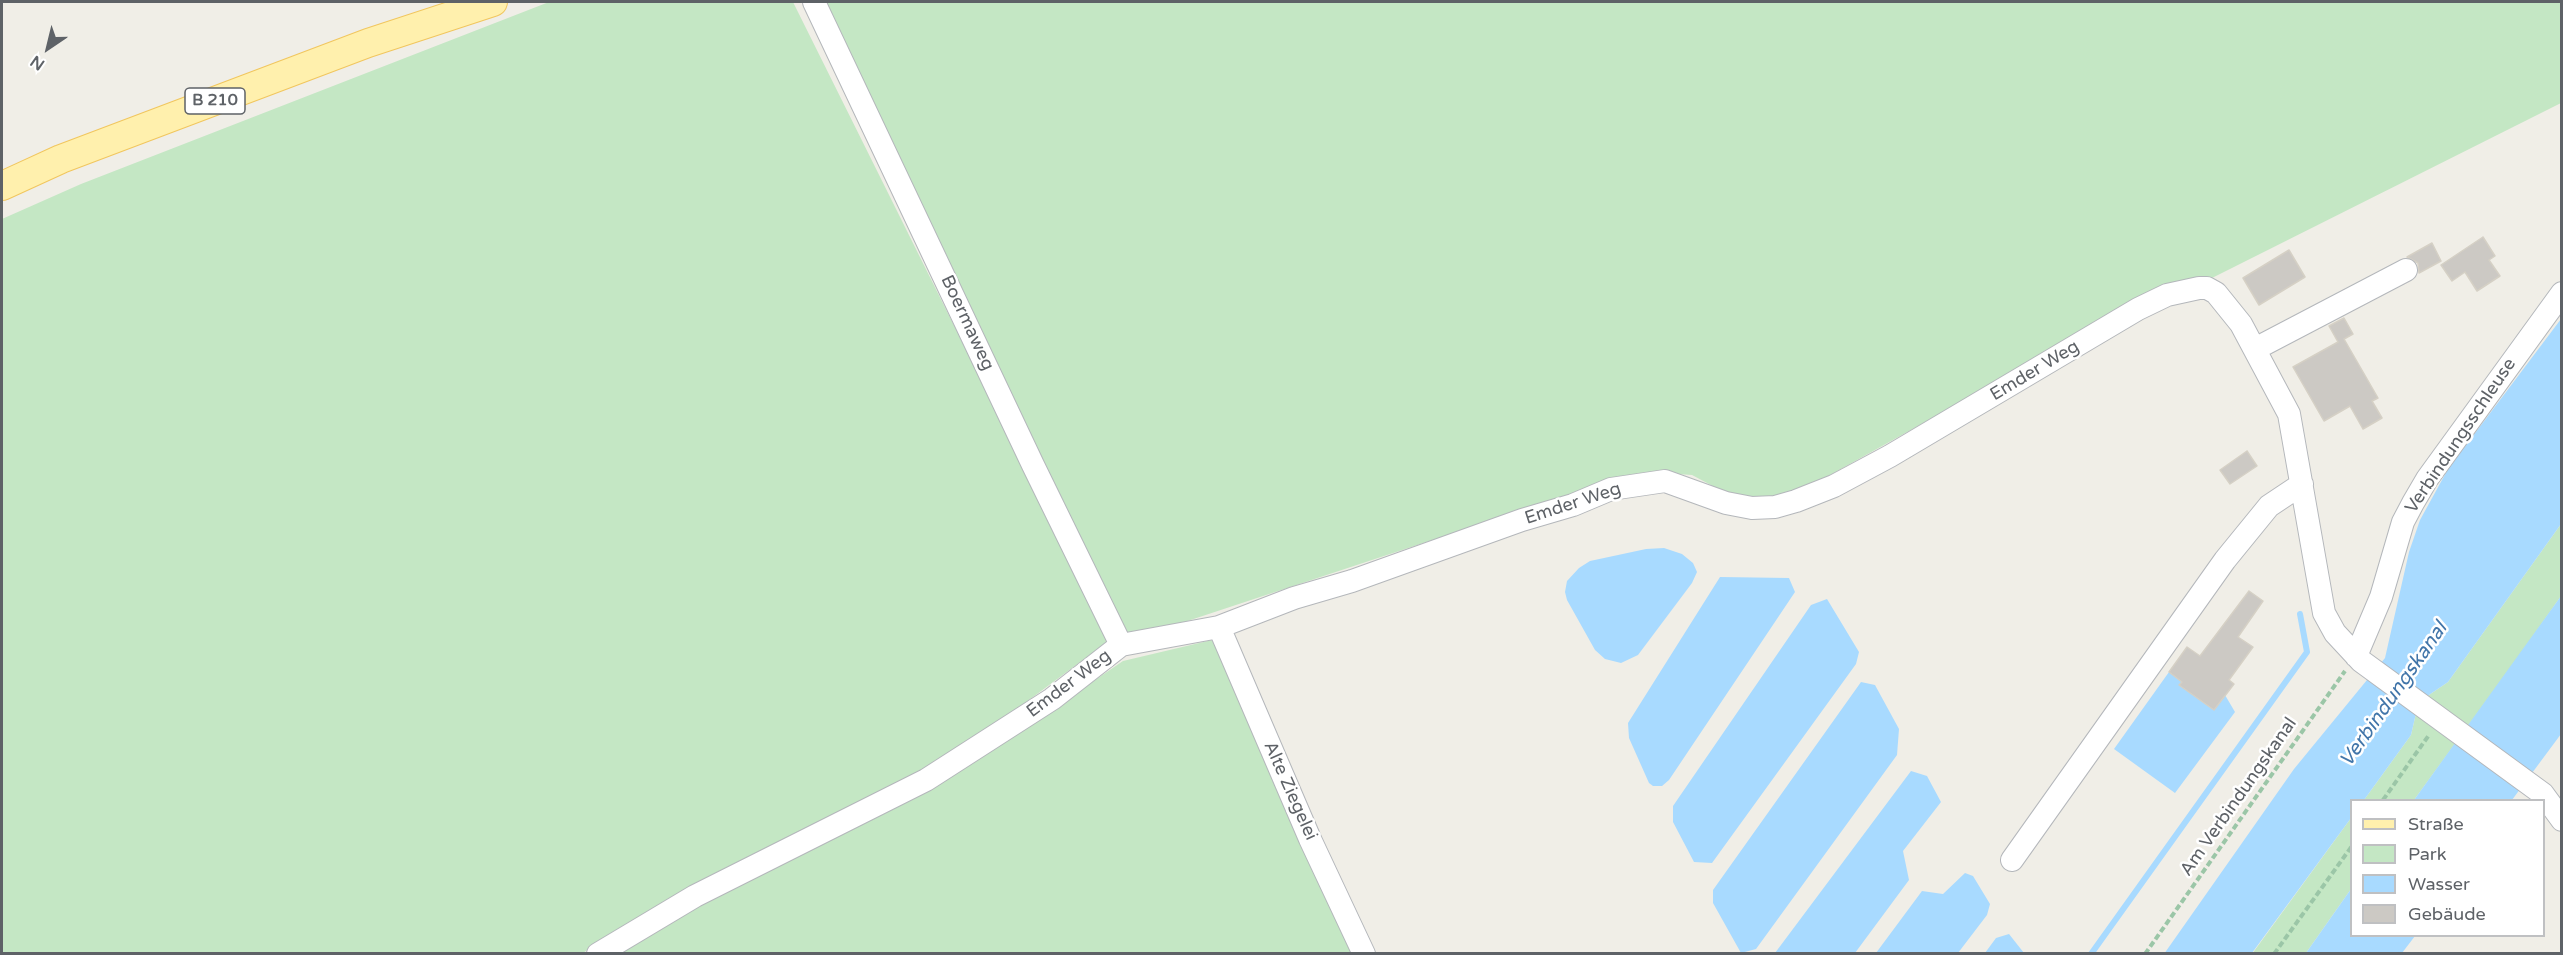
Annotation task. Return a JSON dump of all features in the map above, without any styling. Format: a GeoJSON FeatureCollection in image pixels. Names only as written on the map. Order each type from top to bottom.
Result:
{"type":"FeatureCollection","features":[{"type":"Feature","properties":{"kind":"main road","name":"B 210"},"geometry":{"type":"LineString","coordinates":[[2,186],[61,159],[368,43],[493,2]]}},
{"type":"Feature","properties":{"kind":"street","name":"Boermaweg"},"geometry":{"type":"LineString","coordinates":[[814,2],[1032,465],[1121,645]]}},
{"type":"Feature","properties":{"kind":"street"},"geometry":{"type":"LineString","coordinates":[[2255,349],[2406,270]]}},
{"type":"Feature","properties":{"kind":"street","name":"Emder Weg"},"geometry":{"type":"LineString","coordinates":[[598,954],[695,896],[926,780],[1052,699],[1121,645],[1219,627],[1294,598],[1352,581],[1573,505],[1611,489],[1665,481],[1726,503],[1752,508],[1775,507],[1796,501],[1834,486],[1890,456],[2138,309],[2167,295],[2199,288],[2207,288],[2216,293],[2241,324],[2289,414],[2324,613],[2335,633],[2361,660]]}},
{"type":"Feature","properties":{"kind":"street","name":"Verbindungsschleuse"},"geometry":{"type":"LineString","coordinates":[[2361,660],[2403,522],[2427,480],[2562,293]]}},
{"type":"Feature","properties":{"kind":"street"},"geometry":{"type":"LineString","coordinates":[[2012,860],[2225,560],[2269,506],[2302,484]]}},
{"type":"Feature","properties":{"kind":"street","name":"Alte Ziegelei"},"geometry":{"type":"LineString","coordinates":[[1219,627],[1310,839],[1364,954]]}},
{"type":"Feature","properties":{"kind":"street"},"geometry":{"type":"LineString","coordinates":[[2361,660],[2542,799]]}},
{"type":"Feature","properties":{"kind":"path","name":"Am Verbindungskanal"},"geometry":{"type":"LineString","coordinates":[[2145,954],[2361,660]]}},
{"type":"Feature","properties":{"kind":"path"},"geometry":{"type":"LineString","coordinates":[[2384,799],[2440,719]]}},
{"type":"Feature","properties":{"kind":"path"},"geometry":{"type":"LineString","coordinates":[[2274,954],[2350,849]]}},
{"type":"Feature","properties":{"kind":"green space"},"geometry":{"type":"Polygon","coordinates":[[[549,2],[793,2],[1010,438],[1107,642],[990,729],[924,774],[603,939],[583,953],[2,953],[2,219],[81,184],[549,2]]]}},
{"type":"Feature","properties":{"kind":"green space"},"geometry":{"type":"Polygon","coordinates":[[[826,2],[2561,2],[2561,103],[2210,279],[2169,286],[1796,494],[1760,499],[1726,493],[1692,475],[1646,472],[1626,476],[1127,641],[826,2]]]}},
{"type":"Feature","properties":{"kind":"green space"},"geometry":{"type":"Polygon","coordinates":[[[2561,524],[2561,596],[2519,656],[2415,799],[2365,799],[2411,735],[2417,709],[2423,699],[2448,682],[2561,524]]]}},
{"type":"Feature","properties":{"kind":"green space"},"geometry":{"type":"Polygon","coordinates":[[[1212,640],[1357,953],[613,954],[700,903],[1004,742],[1123,661],[1212,640]]]}},
{"type":"Feature","properties":{"kind":"green space"},"geometry":{"type":"Polygon","coordinates":[[[2350,819],[2350,890],[2306,953],[2252,954],[2350,819]]]}},
{"type":"Feature","properties":{"kind":"water","name":"Verbindungskanal"},"geometry":{"type":"Polygon","coordinates":[[[2561,319],[2561,524],[2448,682],[2423,699],[2417,709],[2411,735],[2365,799],[2350,799],[2350,819],[2252,953],[2164,954],[2294,769],[2385,658],[2409,552],[2420,520],[2448,469],[2561,319]]]}},
{"type":"Feature","properties":{"kind":"water"},"geometry":{"type":"Polygon","coordinates":[[[1664,548],[1682,554],[1693,563],[1697,572],[1692,583],[1638,655],[1621,663],[1605,659],[1595,650],[1567,600],[1565,592],[1567,581],[1579,568],[1590,561],[1646,549],[1664,548]]]}},
{"type":"Feature","properties":{"kind":"water"},"geometry":{"type":"Polygon","coordinates":[[[1720,577],[1789,578],[1795,592],[1669,780],[1662,786],[1653,786],[1649,783],[1629,738],[1628,723],[1720,577]]]}},
{"type":"Feature","properties":{"kind":"water"},"geometry":{"type":"Polygon","coordinates":[[[2561,596],[2561,734],[2513,799],[2415,799],[2561,596]]]}},
{"type":"Feature","properties":{"kind":"water"},"geometry":{"type":"Polygon","coordinates":[[[1827,599],[1859,652],[1856,664],[1712,863],[1694,862],[1673,822],[1673,806],[1811,605],[1827,599]]]}},
{"type":"Feature","properties":{"kind":"water"},"geometry":{"type":"Polygon","coordinates":[[[2169,672],[2182,682],[2180,685],[2214,710],[2225,695],[2235,712],[2175,793],[2114,749],[2169,672]]]}},
{"type":"Feature","properties":{"kind":"water"},"geometry":{"type":"Polygon","coordinates":[[[1861,682],[1875,685],[1899,729],[1897,755],[1756,949],[1741,953],[1713,903],[1713,890],[1861,682]]]}},
{"type":"Feature","properties":{"kind":"water"},"geometry":{"type":"Polygon","coordinates":[[[1911,771],[1927,776],[1941,802],[1903,851],[1909,880],[1855,953],[1775,953],[1911,771]]]}},
{"type":"Feature","properties":{"kind":"water"},"geometry":{"type":"Polygon","coordinates":[[[1965,873],[1973,876],[1990,904],[1987,915],[1958,953],[1876,953],[1922,891],[1943,894],[1965,873]]]}},
{"type":"Feature","properties":{"kind":"water"},"geometry":{"type":"Polygon","coordinates":[[[2350,890],[2350,937],[2414,937],[2402,953],[2306,953],[2350,890]]]}},
{"type":"Feature","properties":{"kind":"water"},"geometry":{"type":"Polygon","coordinates":[[[2009,934],[2024,953],[1985,953],[1996,938],[2009,934]]]}},
{"type":"Feature","properties":{"kind":"building"},"geometry":{"type":"Polygon","coordinates":[[[2483,237],[2495,256],[2489,260],[2500,276],[2477,291],[2465,272],[2452,281],[2441,265],[2483,237]]]}},
{"type":"Feature","properties":{"kind":"building"},"geometry":{"type":"Polygon","coordinates":[[[2432,243],[2441,261],[2419,273],[2418,263],[2407,257],[2432,243]]]}},
{"type":"Feature","properties":{"kind":"building"},"geometry":{"type":"Polygon","coordinates":[[[2289,250],[2305,277],[2259,305],[2243,278],[2289,250]]]}},
{"type":"Feature","properties":{"kind":"building"},"geometry":{"type":"Polygon","coordinates":[[[2344,318],[2353,334],[2344,339],[2378,398],[2372,401],[2382,418],[2363,429],[2350,406],[2324,421],[2293,367],[2338,342],[2329,326],[2344,318]]]}},
{"type":"Feature","properties":{"kind":"building"},"geometry":{"type":"Polygon","coordinates":[[[2247,451],[2257,466],[2230,484],[2220,470],[2247,451]]]}},
{"type":"Feature","properties":{"kind":"building"},"geometry":{"type":"Polygon","coordinates":[[[2249,591],[2263,601],[2238,637],[2253,647],[2229,680],[2234,684],[2214,710],[2179,685],[2182,682],[2169,672],[2187,647],[2200,656],[2249,591]]]}},
{"type":"Feature","properties":{"kind":"waterway"},"geometry":{"type":"LineString","coordinates":[[2091,954],[2307,652],[2300,614]]}}]}
